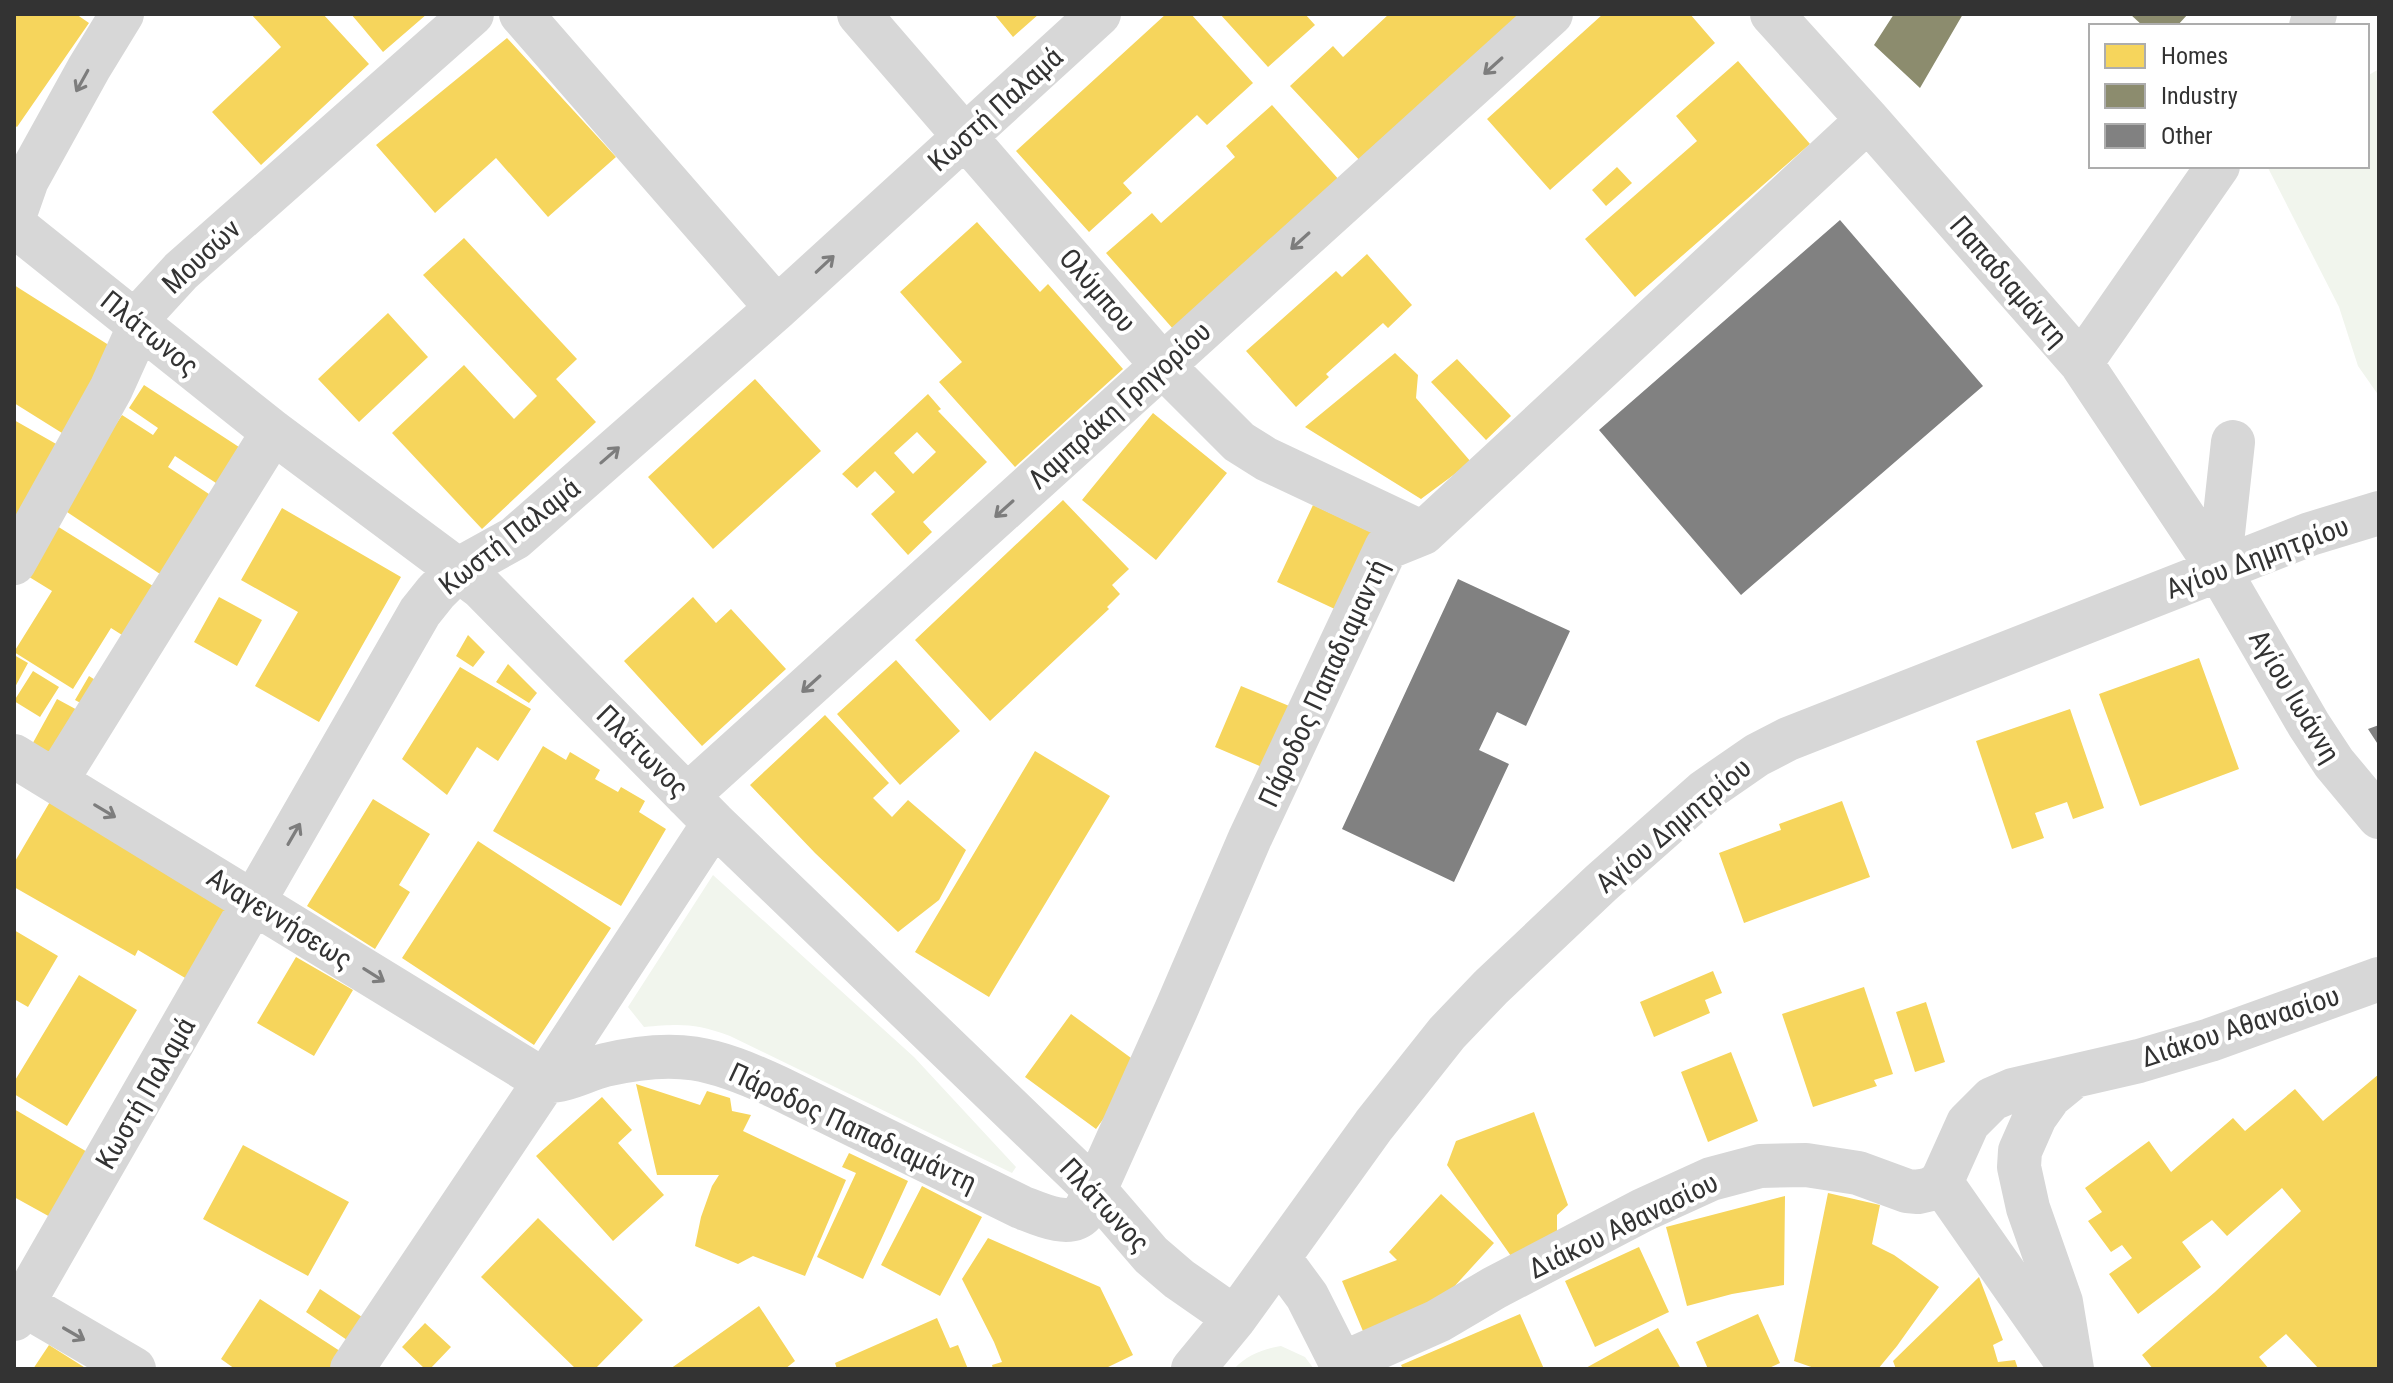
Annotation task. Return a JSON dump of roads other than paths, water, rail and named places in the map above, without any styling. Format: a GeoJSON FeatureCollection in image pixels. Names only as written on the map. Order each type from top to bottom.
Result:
{"type":"FeatureCollection","features":[{"type":"Feature","properties":{"kind":"street"},"geometry":{"type":"LineString","coordinates":[[14,217],[27,180],[122,14]]}},
{"type":"Feature","properties":{"kind":"street","name":"Μουσών"},"geometry":{"type":"LineString","coordinates":[[14,563],[111,389],[139,324],[158,295],[181,271],[472,14]]}},
{"type":"Feature","properties":{"kind":"street"},"geometry":{"type":"LineString","coordinates":[[521,14],[777,308]]}},
{"type":"Feature","properties":{"kind":"street","name":"Ολύμπου"},"geometry":{"type":"LineString","coordinates":[[859,14],[1163,366],[1239,442],[1255,453],[1423,533]]}},
{"type":"Feature","properties":{"kind":"street","name":"Κωστή Παλαμά"},"geometry":{"type":"LineString","coordinates":[[17,1307],[255,902],[420,612],[436,592],[459,569],[515,538],[777,308],[1099,14]]}},
{"type":"Feature","properties":{"kind":"street","name":"Λαμπράκη Γρηγορίου"},"geometry":{"type":"LineString","coordinates":[[352,1369],[545,1081],[700,810],[1163,366],[1551,14]]}},
{"type":"Feature","properties":{"kind":"street","name":"Παπαδιαμάντη"},"geometry":{"type":"LineString","coordinates":[[1772,14],[2081,363],[2219,570]]}},
{"type":"Feature","properties":{"kind":"street","name":"Πάροδος Παπαδιαμαντή"},"geometry":{"type":"LineString","coordinates":[[1095,1190],[1256,825],[1386,548],[1423,533],[1868,120]]}},
{"type":"Feature","properties":{"kind":"street"},"geometry":{"type":"LineString","coordinates":[[2081,363],[2217,168]]}},
{"type":"Feature","properties":{"kind":"street","name":"Πλάτωνος"},"geometry":{"type":"LineString","coordinates":[[14,225],[273,432],[481,587],[700,810],[1095,1190],[1151,1255],[1235,1318]]}},
{"type":"Feature","properties":{"kind":"street"},"geometry":{"type":"LineString","coordinates":[[56,781],[273,432]]}},
{"type":"Feature","properties":{"kind":"street"},"geometry":{"type":"LineString","coordinates":[[2219,570],[2233,442]]}},
{"type":"Feature","properties":{"kind":"street","name":"Αγίου Δημητρίου"},"geometry":{"type":"LineString","coordinates":[[1193,1369],[1235,1318],[1374,1125],[1447,1033],[1601,883],[1714,785],[1757,755],[1788,739],[2310,534],[2379,513]]}},
{"type":"Feature","properties":{"kind":"street","name":"Αγίου Ιωάννη"},"geometry":{"type":"LineString","coordinates":[[2219,570],[2309,725],[2341,772],[2379,817]]}},
{"type":"Feature","properties":{"kind":"street","name":"Αναγεννήσεως"},"geometry":{"type":"LineString","coordinates":[[14,756],[545,1081]]}},
{"type":"Feature","properties":{"kind":"street","name":"Διάκου Αθανασίου"},"geometry":{"type":"LineString","coordinates":[[1279,1258],[1307,1296],[1342,1367],[1438,1321],[1643,1210],[1711,1179],[1760,1166],[1806,1165],[1858,1173],[1912,1192],[1928,1191],[1941,1182],[1968,1123],[1992,1099],[2013,1090],[2072,1078],[2210,1040],[2379,979]]}},
{"type":"Feature","properties":{"kind":"street","name":"Πάροδος Παπαδιαμάντη"},"geometry":{"type":"LineString","coordinates":[[545,1081],[566,1079],[601,1066],[640,1058],[666,1055],[690,1057],[752,1075],[1038,1214],[1061,1219],[1077,1218],[1084,1212],[1095,1190]]}},
{"type":"Feature","properties":{"kind":"street"},"geometry":{"type":"LineString","coordinates":[[2072,1078],[2050,1096],[2035,1117],[2020,1151],[2019,1167],[2028,1208],[2061,1302],[2072,1369]]}},
{"type":"Feature","properties":{"kind":"street"},"geometry":{"type":"LineString","coordinates":[[1941,1182],[2072,1369]]}},
{"type":"Feature","properties":{"kind":"street"},"geometry":{"type":"LineString","coordinates":[[17,1307],[134,1369]]}}]}
